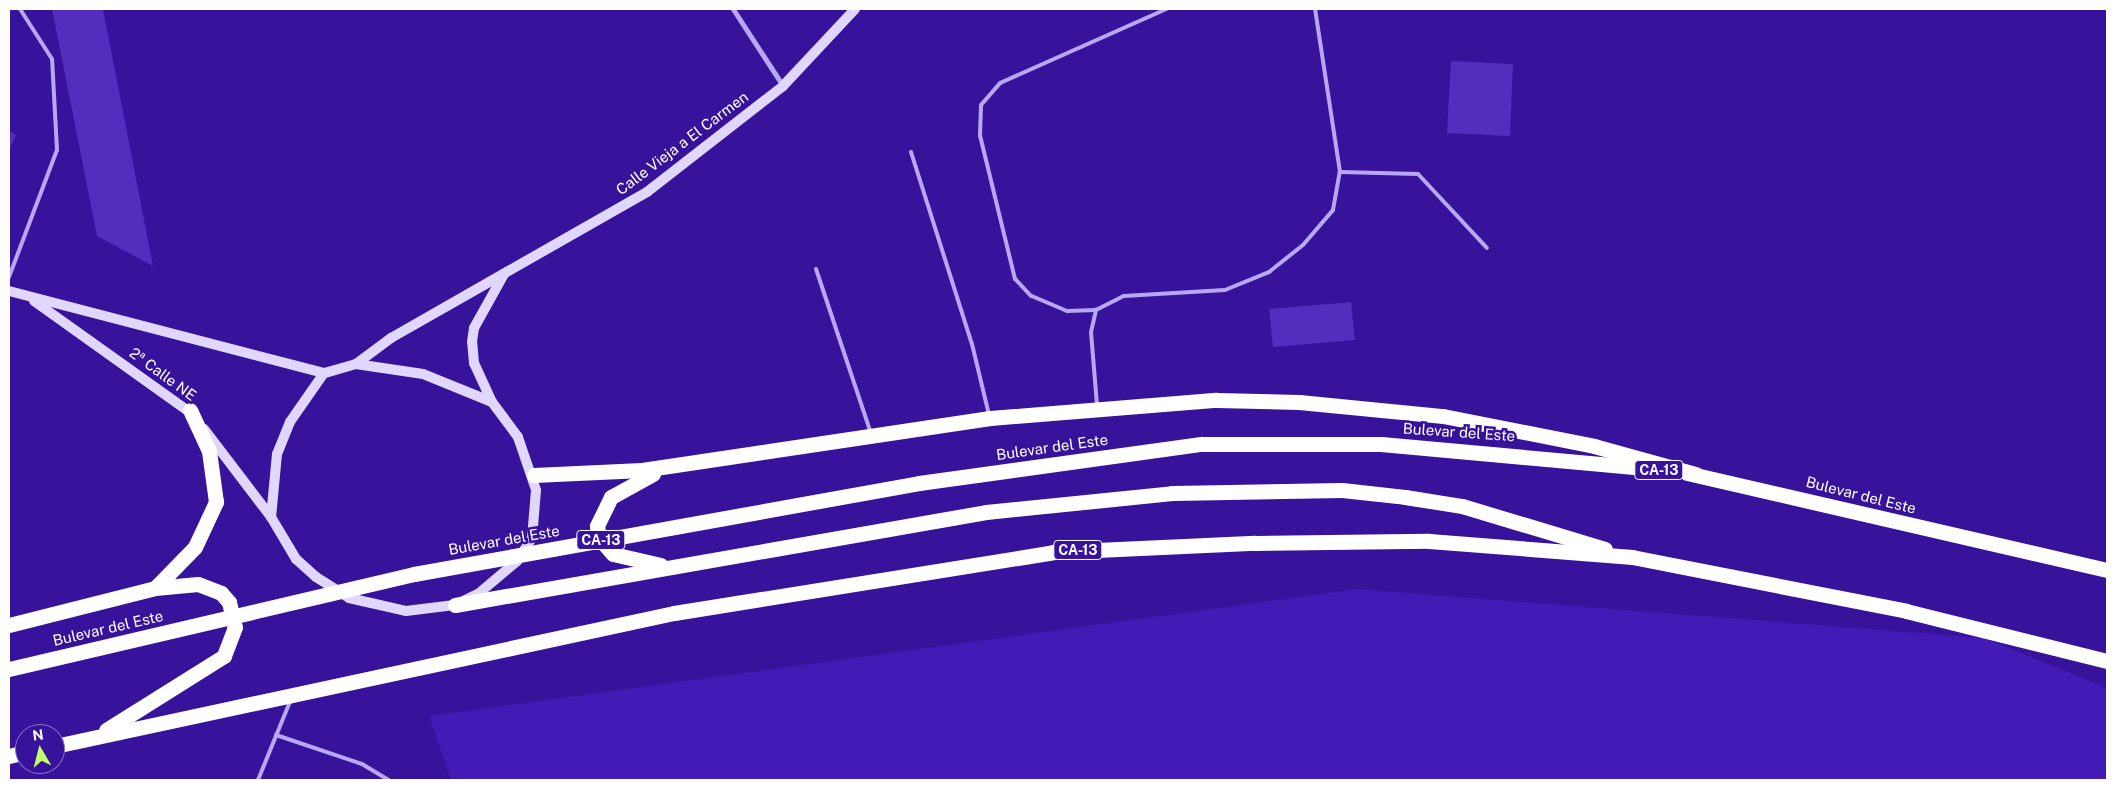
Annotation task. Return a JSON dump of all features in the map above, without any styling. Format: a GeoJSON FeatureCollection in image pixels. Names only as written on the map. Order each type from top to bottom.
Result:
{"type":"FeatureCollection","features":[{"type":"Feature","properties":{"kind":"highway"},"geometry":{"type":"LineString","coordinates":[[534,475],[600,474],[700,462],[871,433],[990,418],[1097,407],[1216,400],[1379,408],[1594,446],[1696,474]]}},
{"type":"Feature","properties":{"kind":"highway"},"geometry":{"type":"LineString","coordinates":[[155,588],[195,546],[216,502],[210,451],[190,410]]}},
{"type":"Feature","properties":{"kind":"highway","name":"Bulevar del Este"},"geometry":{"type":"LineString","coordinates":[[9,669],[414,574],[919,483],[1201,444],[1380,444],[1696,474],[2107,570]]}},
{"type":"Feature","properties":{"kind":"highway"},"geometry":{"type":"LineString","coordinates":[[686,566],[622,559],[605,548],[597,526],[604,506],[621,490],[654,473],[700,462]]}},
{"type":"Feature","properties":{"kind":"highway"},"geometry":{"type":"LineString","coordinates":[[455,605],[1005,509],[1172,493],[1342,490],[1462,506],[1632,557]]}},
{"type":"Feature","properties":{"kind":"highway","name":"CA-13"},"geometry":{"type":"LineString","coordinates":[[65,744],[674,612],[1053,552],[1429,541],[1632,557],[1906,611],[2107,661]]}},
{"type":"Feature","properties":{"kind":"highway"},"geometry":{"type":"LineString","coordinates":[[9,625],[155,588],[198,584],[221,593],[234,614],[233,640],[224,656],[206,672],[94,737]]}},
{"type":"Feature","properties":{"kind":"main road","name":"Calle Vieja a El Carmen"},"geometry":{"type":"LineString","coordinates":[[356,364],[391,338],[647,192],[783,86],[855,9]]}},
{"type":"Feature","properties":{"kind":"main road"},"geometry":{"type":"LineString","coordinates":[[455,605],[498,579],[532,538],[537,516],[534,475],[518,437],[492,402],[474,363],[472,342],[474,328],[505,273]]}},
{"type":"Feature","properties":{"kind":"main road","name":"2ª Calle NE"},"geometry":{"type":"LineString","coordinates":[[9,291],[34,300],[324,372]]}},
{"type":"Feature","properties":{"kind":"main road","name":"2ª Calle NE"},"geometry":{"type":"LineString","coordinates":[[34,300],[190,410],[271,517],[296,559],[331,590],[406,611],[455,605]]}},
{"type":"Feature","properties":{"kind":"main road"},"geometry":{"type":"LineString","coordinates":[[271,517],[282,440],[311,386],[324,372],[356,364],[424,374],[492,402]]}},
{"type":"Feature","properties":{"kind":"street"},"geometry":{"type":"LineString","coordinates":[[733,9],[783,86]]}},
{"type":"Feature","properties":{"kind":"lane"},"geometry":{"type":"LineString","coordinates":[[9,277],[57,150],[52,59],[20,9]]}},
{"type":"Feature","properties":{"kind":"lane"},"geometry":{"type":"LineString","coordinates":[[1166,9],[1000,83],[981,105],[980,135],[1015,279],[1031,296],[1067,311],[1096,310],[1124,296],[1225,290],[1269,272],[1303,245],[1333,210],[1340,172],[1315,9]]}},
{"type":"Feature","properties":{"kind":"lane"},"geometry":{"type":"LineString","coordinates":[[911,152],[972,344],[990,418]]}},
{"type":"Feature","properties":{"kind":"lane"},"geometry":{"type":"LineString","coordinates":[[1340,172],[1418,174],[1487,248]]}},
{"type":"Feature","properties":{"kind":"lane"},"geometry":{"type":"LineString","coordinates":[[816,269],[871,433]]}},
{"type":"Feature","properties":{"kind":"lane"},"geometry":{"type":"LineString","coordinates":[[1096,310],[1091,332],[1097,407]]}},
{"type":"Feature","properties":{"kind":"lane"},"geometry":{"type":"LineString","coordinates":[[258,780],[293,694]]}},
{"type":"Feature","properties":{"kind":"lane"},"geometry":{"type":"LineString","coordinates":[[276,735],[381,772],[389,780]]}},
{"type":"Feature","properties":{"kind":"shaded area"},"geometry":{"type":"Polygon","coordinates":[[[1357,589],[1984,638],[2107,688],[2107,780],[451,780],[429,716],[1357,589]]]}},
{"type":"Feature","properties":{"kind":"building"},"geometry":{"type":"Polygon","coordinates":[[[52,9],[103,9],[153,266],[97,236],[52,9]]]}},
{"type":"Feature","properties":{"kind":"building"},"geometry":{"type":"Polygon","coordinates":[[[1451,61],[1513,64],[1510,136],[1447,133],[1451,61]]]}},
{"type":"Feature","properties":{"kind":"building"},"geometry":{"type":"Polygon","coordinates":[[[9,131],[16,135],[9,150],[9,131]]]}},
{"type":"Feature","properties":{"kind":"building"},"geometry":{"type":"Polygon","coordinates":[[[1351,302],[1355,340],[1273,347],[1269,309],[1351,302]]]}}]}
